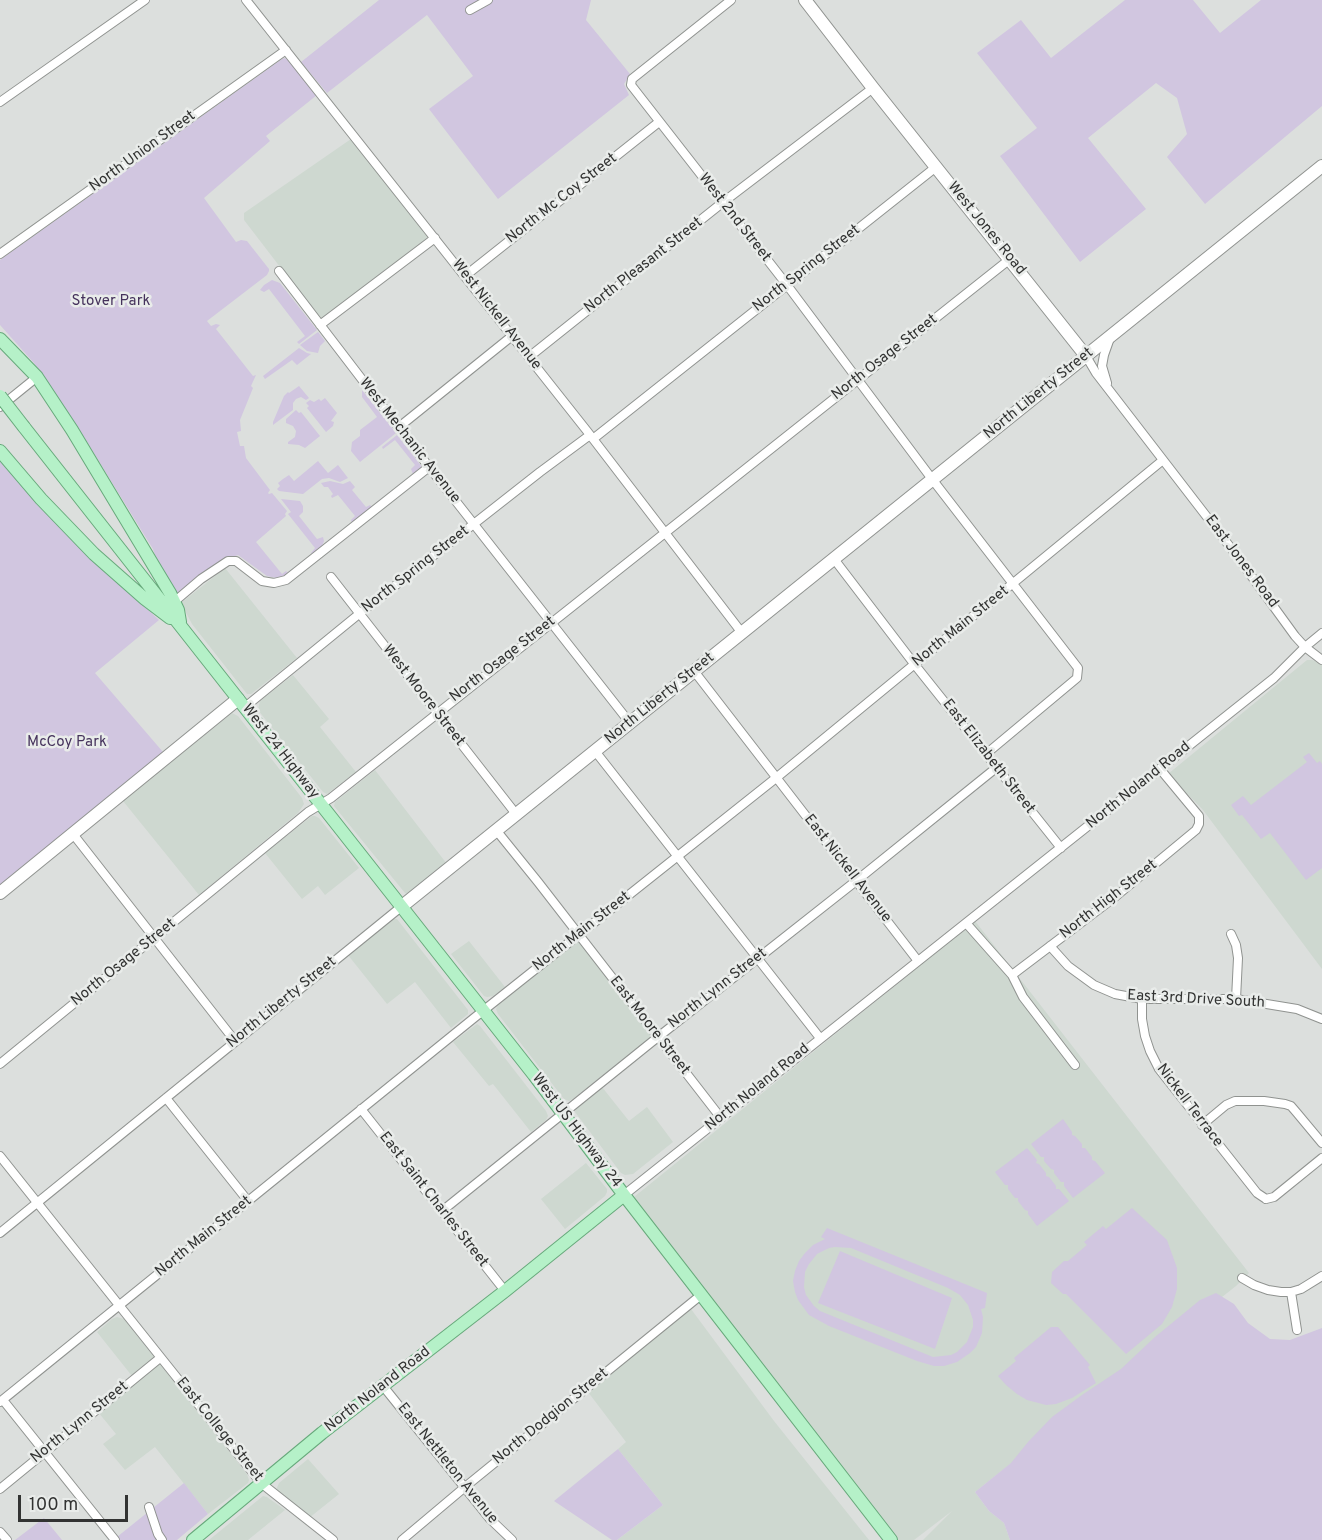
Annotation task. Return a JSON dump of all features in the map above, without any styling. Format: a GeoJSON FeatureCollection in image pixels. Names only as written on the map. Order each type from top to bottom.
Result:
{"type":"FeatureCollection","features":[{"type":"Feature","properties":{"kind":"main road","name":"West Jones Road"},"geometry":{"type":"LineString","coordinates":[[806,0],[1086,356]]}},
{"type":"Feature","properties":{"kind":"main road","name":"North Liberty Street"},"geometry":{"type":"LineString","coordinates":[[401,907],[1322,166]]}},
{"type":"Feature","properties":{"kind":"main road"},"geometry":{"type":"LineString","coordinates":[[0,339],[37,377],[72,430],[171,593],[178,610],[181,627]]}},
{"type":"Feature","properties":{"kind":"main road"},"geometry":{"type":"LineString","coordinates":[[0,396],[181,627]]}},
{"type":"Feature","properties":{"kind":"main road"},"geometry":{"type":"LineString","coordinates":[[0,452],[94,554],[145,600],[181,627]]}},
{"type":"Feature","properties":{"kind":"main road","name":"West 24 Highway"},"geometry":{"type":"LineString","coordinates":[[181,627],[321,805]]}},
{"type":"Feature","properties":{"kind":"main road","name":"North Spring Street"},"geometry":{"type":"LineString","coordinates":[[0,893],[242,703]]}},
{"type":"Feature","properties":{"kind":"main road","name":"West US Highway 24"},"geometry":{"type":"LineString","coordinates":[[321,805],[563,1113],[891,1540]]}},
{"type":"Feature","properties":{"kind":"main road","name":"North Noland Road"},"geometry":{"type":"LineString","coordinates":[[193,1540],[322,1433],[624,1195]]}},
{"type":"Feature","properties":{"kind":"street"},"geometry":{"type":"LineString","coordinates":[[0,102],[145,0]]}},
{"type":"Feature","properties":{"kind":"street","name":"West Nickell Avenue"},"geometry":{"type":"LineString","coordinates":[[246,0],[435,237],[742,633]]}},
{"type":"Feature","properties":{"kind":"street"},"geometry":{"type":"LineString","coordinates":[[471,10],[488,0]]}},
{"type":"Feature","properties":{"kind":"street","name":"West 2nd Street"},"geometry":{"type":"LineString","coordinates":[[731,0],[632,79],[630,85],[787,285],[932,480],[1078,668],[1077,678],[986,753]]}},
{"type":"Feature","properties":{"kind":"street","name":"North Union Street"},"geometry":{"type":"LineString","coordinates":[[0,254],[286,50]]}},
{"type":"Feature","properties":{"kind":"street","name":"North Pleasant Street"},"geometry":{"type":"LineString","coordinates":[[529,357],[722,203],[873,88]]}},
{"type":"Feature","properties":{"kind":"street","name":"North Mc Coy Street"},"geometry":{"type":"LineString","coordinates":[[465,276],[659,122]]}},
{"type":"Feature","properties":{"kind":"street","name":"North Spring Street"},"geometry":{"type":"LineString","coordinates":[[242,703],[540,472],[591,437],[936,167]]}},
{"type":"Feature","properties":{"kind":"street"},"geometry":{"type":"LineString","coordinates":[[321,325],[435,237]]}},
{"type":"Feature","properties":{"kind":"street","name":"North Osage Street"},"geometry":{"type":"LineString","coordinates":[[0,1064],[308,812],[321,805],[1010,259]]}},
{"type":"Feature","properties":{"kind":"street","name":"West Mechanic Avenue"},"geometry":{"type":"LineString","coordinates":[[279,271],[630,723]]}},
{"type":"Feature","properties":{"kind":"street"},"geometry":{"type":"LineString","coordinates":[[399,426],[512,336]]}},
{"type":"Feature","properties":{"kind":"street"},"geometry":{"type":"LineString","coordinates":[[1107,387],[1102,366],[1110,337]]}},
{"type":"Feature","properties":{"kind":"street","name":"West Jones Road"},"geometry":{"type":"LineString","coordinates":[[1086,356],[1163,460]]}},
{"type":"Feature","properties":{"kind":"street"},"geometry":{"type":"LineString","coordinates":[[0,407],[37,377]]}},
{"type":"Feature","properties":{"kind":"street","name":"North Main Street"},"geometry":{"type":"LineString","coordinates":[[1,1401],[361,1109],[776,778],[1163,460]]}},
{"type":"Feature","properties":{"kind":"street","name":"East Jones Road"},"geometry":{"type":"LineString","coordinates":[[1163,460],[1295,636],[1322,660]]}},
{"type":"Feature","properties":{"kind":"street"},"geometry":{"type":"LineString","coordinates":[[174,602],[201,579],[228,561],[236,561],[262,581],[274,583],[286,580],[429,467]]}},
{"type":"Feature","properties":{"kind":"street","name":"East Elizabeth Street"},"geometry":{"type":"LineString","coordinates":[[834,559],[1061,848]]}},
{"type":"Feature","properties":{"kind":"street","name":"West Moore Street"},"geometry":{"type":"LineString","coordinates":[[331,577],[516,814]]}},
{"type":"Feature","properties":{"kind":"street","name":"North Noland Road"},"geometry":{"type":"LineString","coordinates":[[624,1195],[1274,678],[1305,646],[1322,633]]}},
{"type":"Feature","properties":{"kind":"street"},"geometry":{"type":"LineString","coordinates":[[694,671],[776,778]]}},
{"type":"Feature","properties":{"kind":"street"},"geometry":{"type":"LineString","coordinates":[[595,751],[820,1038]]}},
{"type":"Feature","properties":{"kind":"street","name":"North Lynn Street"},"geometry":{"type":"LineString","coordinates":[[442,1211],[996,768]]}},
{"type":"Feature","properties":{"kind":"street","name":"North High Street"},"geometry":{"type":"LineString","coordinates":[[1012,975],[1115,897],[1196,830],[1199,816],[1160,769]]}},
{"type":"Feature","properties":{"kind":"street","name":"East Nickell Avenue"},"geometry":{"type":"LineString","coordinates":[[776,778],[918,961]]}},
{"type":"Feature","properties":{"kind":"street"},"geometry":{"type":"LineString","coordinates":[[496,830],[578,935]]}},
{"type":"Feature","properties":{"kind":"street"},"geometry":{"type":"LineString","coordinates":[[73,834],[235,1041]]}},
{"type":"Feature","properties":{"kind":"street","name":"North Liberty Street"},"geometry":{"type":"LineString","coordinates":[[0,1233],[401,907]]}},
{"type":"Feature","properties":{"kind":"street"},"geometry":{"type":"LineString","coordinates":[[966,923],[1012,975],[1023,997],[1075,1065]]}},
{"type":"Feature","properties":{"kind":"street"},"geometry":{"type":"LineString","coordinates":[[1231,934],[1238,958],[1236,999]]}},
{"type":"Feature","properties":{"kind":"street","name":"East Moore Street"},"geometry":{"type":"LineString","coordinates":[[578,935],[721,1118]]}},
{"type":"Feature","properties":{"kind":"street","name":"East 3rd Drive South"},"geometry":{"type":"LineString","coordinates":[[1050,946],[1068,966],[1094,985],[1115,994],[1142,999],[1236,999],[1297,1010],[1322,1019]]}},
{"type":"Feature","properties":{"kind":"street","name":"Nickell Terrace"},"geometry":{"type":"LineString","coordinates":[[1142,999],[1145,1035],[1159,1069],[1265,1202],[1322,1158]]}},
{"type":"Feature","properties":{"kind":"street"},"geometry":{"type":"LineString","coordinates":[[166,1098],[248,1201]]}},
{"type":"Feature","properties":{"kind":"street"},"geometry":{"type":"LineString","coordinates":[[1202,1125],[1226,1105],[1235,1101],[1275,1102],[1291,1106],[1322,1143]]}},
{"type":"Feature","properties":{"kind":"street","name":"East Saint Charles Street"},"geometry":{"type":"LineString","coordinates":[[361,1109],[505,1291]]}},
{"type":"Feature","properties":{"kind":"street","name":"East College Street"},"geometry":{"type":"LineString","coordinates":[[0,1156],[261,1483],[333,1540]]}},
{"type":"Feature","properties":{"kind":"street"},"geometry":{"type":"LineString","coordinates":[[1242,1278],[1268,1290],[1291,1292],[1309,1286],[1322,1276]]}},
{"type":"Feature","properties":{"kind":"street"},"geometry":{"type":"LineString","coordinates":[[1291,1292],[1297,1330]]}},
{"type":"Feature","properties":{"kind":"street","name":"North Dodgion Street"},"geometry":{"type":"LineString","coordinates":[[402,1540],[465,1486],[701,1295]]}},
{"type":"Feature","properties":{"kind":"street","name":"North Lynn Street"},"geometry":{"type":"LineString","coordinates":[[0,1489],[160,1358]]}},
{"type":"Feature","properties":{"kind":"street","name":"East Nettleton Avenue"},"geometry":{"type":"LineString","coordinates":[[383,1386],[490,1519],[512,1540]]}},
{"type":"Feature","properties":{"kind":"street"},"geometry":{"type":"LineString","coordinates":[[1,1401],[115,1540]]}},
{"type":"Feature","properties":{"kind":"street"},"geometry":{"type":"LineString","coordinates":[[148,1507],[162,1540]]}},
{"type":"Feature","properties":{"kind":"street"},"geometry":{"type":"LineString","coordinates":[[0,1532],[7,1540]]}},
{"type":"Feature","properties":{"kind":"shaded area"},"geometry":{"type":"Polygon","coordinates":[[[351,139],[427,234],[427,238],[324,319],[320,319],[244,220],[244,213],[351,139]]]}},
{"type":"Feature","properties":{"kind":"shaded area"},"geometry":{"type":"Polygon","coordinates":[[[225,568],[297,658],[251,694],[247,694],[192,624],[181,603],[225,568]]]}},
{"type":"Feature","properties":{"kind":"shaded area"},"geometry":{"type":"Polygon","coordinates":[[[1307,660],[1322,663],[1322,969],[1203,810],[1168,774],[1307,660]]]}},
{"type":"Feature","properties":{"kind":"shaded area"},"geometry":{"type":"Polygon","coordinates":[[[293,675],[329,719],[320,727],[356,772],[327,794],[323,792],[258,710],[260,701],[293,675]]]}},
{"type":"Feature","properties":{"kind":"shaded area"},"geometry":{"type":"Polygon","coordinates":[[[232,713],[238,716],[302,798],[304,804],[298,813],[199,895],[123,801],[232,713]]]}},
{"type":"Feature","properties":{"kind":"shaded area"},"geometry":{"type":"Polygon","coordinates":[[[375,770],[447,864],[408,894],[334,806],[335,802],[375,770]]]}},
{"type":"Feature","properties":{"kind":"shaded area"},"geometry":{"type":"Polygon","coordinates":[[[312,816],[319,818],[359,868],[325,895],[318,886],[302,899],[265,853],[312,816]]]}},
{"type":"Feature","properties":{"kind":"shaded area"},"geometry":{"type":"Polygon","coordinates":[[[393,919],[397,919],[468,1010],[468,1014],[451,1028],[415,982],[387,1004],[348,955],[393,919]]]}},
{"type":"Feature","properties":{"kind":"shaded area"},"geometry":{"type":"Polygon","coordinates":[[[975,921],[1249,1273],[1236,1286],[975,1492],[989,1511],[1004,1523],[1010,1540],[923,1540],[952,1511],[914,1540],[897,1540],[634,1197],[975,921]]]}},
{"type":"Feature","properties":{"kind":"shaded area"},"geometry":{"type":"Polygon","coordinates":[[[578,940],[650,1032],[650,1036],[569,1101],[564,1099],[496,1009],[578,940]]]}},
{"type":"Feature","properties":{"kind":"shaded area"},"geometry":{"type":"Polygon","coordinates":[[[469,941],[505,987],[493,996],[484,996],[451,954],[469,941]]]}},
{"type":"Feature","properties":{"kind":"shaded area"},"geometry":{"type":"Polygon","coordinates":[[[477,1024],[546,1111],[548,1116],[546,1120],[531,1132],[493,1084],[489,1086],[453,1042],[477,1024]]]}},
{"type":"Feature","properties":{"kind":"shaded area"},"geometry":{"type":"Polygon","coordinates":[[[602,1087],[629,1121],[647,1107],[673,1142],[633,1174],[621,1173],[575,1112],[576,1108],[602,1087]]]}},
{"type":"Feature","properties":{"kind":"shaded area"},"geometry":{"type":"Polygon","coordinates":[[[586,1163],[607,1192],[565,1229],[541,1199],[586,1163]]]}},
{"type":"Feature","properties":{"kind":"shaded area"},"geometry":{"type":"Polygon","coordinates":[[[691,1309],[774,1421],[869,1540],[617,1540],[663,1505],[618,1449],[626,1442],[588,1392],[691,1309]]]}},
{"type":"Feature","properties":{"kind":"shaded area"},"geometry":{"type":"Polygon","coordinates":[[[117,1317],[124,1319],[247,1474],[248,1483],[208,1514],[155,1447],[125,1470],[103,1444],[116,1434],[94,1407],[132,1376],[97,1332],[117,1317]]]}},
{"type":"Feature","properties":{"kind":"shaded area"},"geometry":{"type":"Polygon","coordinates":[[[308,1459],[339,1494],[309,1518],[276,1490],[279,1483],[308,1459]]]}},
{"type":"Feature","properties":{"kind":"shaded area"},"geometry":{"type":"Polygon","coordinates":[[[263,1496],[285,1510],[248,1540],[209,1540],[263,1496]]]}},
{"type":"Feature","properties":{"kind":"green space"},"geometry":{"type":"Polygon","coordinates":[[[379,0],[591,0],[586,20],[630,74],[624,84],[629,95],[498,199],[429,109],[473,76],[427,15],[327,93],[301,62],[379,0]]]}},
{"type":"Feature","properties":{"kind":"green space"},"geometry":{"type":"Polygon","coordinates":[[[1125,0],[1193,0],[1220,33],[1261,0],[1322,0],[1322,106],[1205,204],[1167,157],[1187,134],[1177,98],[1156,83],[1088,138],[1146,209],[1080,262],[1000,156],[1037,128],[977,53],[1021,20],[1051,58],[1125,0]]]}},
{"type":"Feature","properties":{"kind":"green space","name":"Stover Park"},"geometry":{"type":"Polygon","coordinates":[[[285,58],[291,62],[317,95],[266,136],[270,141],[204,198],[236,242],[247,241],[269,269],[267,275],[207,321],[211,326],[220,325],[216,329],[253,376],[256,375],[240,420],[241,431],[237,432],[240,446],[244,446],[246,458],[270,490],[268,493],[272,493],[287,511],[286,516],[256,542],[282,574],[286,571],[288,573],[276,578],[267,576],[238,555],[226,559],[176,594],[158,564],[153,549],[77,426],[34,363],[0,325],[0,260],[285,58]]]}},
{"type":"Feature","properties":{"kind":"green space"},"geometry":{"type":"Polygon","coordinates":[[[272,280],[280,283],[317,330],[299,344],[297,342],[305,336],[269,289],[264,292],[260,290],[272,280]]]}},
{"type":"Feature","properties":{"kind":"green space"},"geometry":{"type":"Polygon","coordinates":[[[318,332],[325,341],[318,353],[307,351],[300,345],[318,332]]]}},
{"type":"Feature","properties":{"kind":"green space"},"geometry":{"type":"Polygon","coordinates":[[[299,348],[311,354],[297,365],[292,360],[265,379],[263,376],[299,348]]]}},
{"type":"Feature","properties":{"kind":"green space"},"geometry":{"type":"Polygon","coordinates":[[[299,386],[309,398],[296,399],[293,403],[293,410],[273,425],[284,396],[299,386]]]}},
{"type":"Feature","properties":{"kind":"green space"},"geometry":{"type":"Polygon","coordinates":[[[362,390],[396,433],[360,462],[351,451],[352,442],[360,436],[360,430],[377,417],[362,397],[362,390]]]}},
{"type":"Feature","properties":{"kind":"green space"},"geometry":{"type":"Polygon","coordinates":[[[325,398],[337,413],[331,421],[334,422],[333,426],[326,432],[307,408],[309,406],[306,403],[310,400],[314,402],[319,399],[321,401],[325,398]]]}},
{"type":"Feature","properties":{"kind":"green space"},"geometry":{"type":"Polygon","coordinates":[[[296,410],[301,412],[320,436],[305,448],[288,444],[295,437],[296,431],[293,426],[286,423],[286,419],[296,410]]]}},
{"type":"Feature","properties":{"kind":"green space"},"geometry":{"type":"Polygon","coordinates":[[[397,435],[422,467],[413,474],[411,469],[415,465],[395,440],[383,449],[382,447],[397,435]]]}},
{"type":"Feature","properties":{"kind":"green space","name":"McCoy Park"},"geometry":{"type":"Polygon","coordinates":[[[0,461],[60,528],[159,620],[95,673],[163,752],[0,885],[0,461]]]}},
{"type":"Feature","properties":{"kind":"green space"},"geometry":{"type":"Polygon","coordinates":[[[318,461],[328,473],[338,465],[348,478],[340,482],[329,478],[322,479],[303,494],[277,489],[280,486],[278,483],[283,479],[289,475],[294,481],[318,461]]]}},
{"type":"Feature","properties":{"kind":"green space"},"geometry":{"type":"Polygon","coordinates":[[[330,481],[343,484],[350,481],[355,487],[352,490],[366,507],[370,505],[372,507],[352,523],[351,520],[355,516],[338,495],[332,498],[333,494],[328,487],[324,487],[321,483],[330,481]]]}},
{"type":"Feature","properties":{"kind":"green space"},"geometry":{"type":"Polygon","coordinates":[[[281,499],[300,501],[303,512],[299,516],[317,539],[323,537],[321,549],[311,553],[315,548],[288,514],[291,512],[281,499]]]}},
{"type":"Feature","properties":{"kind":"green space"},"geometry":{"type":"Polygon","coordinates":[[[1309,753],[1317,763],[1320,761],[1322,764],[1322,868],[1306,880],[1270,833],[1261,839],[1231,805],[1243,796],[1251,805],[1307,762],[1303,757],[1309,753]]]}},
{"type":"Feature","properties":{"kind":"green space"},"geometry":{"type":"Polygon","coordinates":[[[1063,1119],[1072,1135],[1082,1144],[1082,1148],[1085,1148],[1092,1160],[1105,1173],[1073,1198],[1064,1186],[1064,1182],[1061,1182],[1054,1170],[1044,1161],[1044,1157],[1041,1157],[1031,1144],[1063,1119]]]}},
{"type":"Feature","properties":{"kind":"green space"},"geometry":{"type":"Polygon","coordinates":[[[1027,1148],[1056,1189],[1059,1189],[1069,1201],[1037,1226],[1018,1198],[1015,1198],[1008,1189],[1008,1185],[1005,1185],[995,1172],[1027,1148]]]}},
{"type":"Feature","properties":{"kind":"green space"},"geometry":{"type":"Polygon","coordinates":[[[1132,1208],[1167,1240],[1177,1268],[1177,1289],[1172,1307],[1162,1324],[1126,1354],[1066,1294],[1051,1283],[1052,1272],[1087,1245],[1084,1242],[1103,1226],[1106,1229],[1132,1208]]]}},
{"type":"Feature","properties":{"kind":"green space"},"geometry":{"type":"Polygon","coordinates":[[[827,1228],[987,1293],[985,1308],[981,1309],[982,1333],[976,1347],[957,1362],[934,1366],[829,1326],[809,1315],[798,1300],[793,1281],[799,1261],[813,1245],[825,1239],[821,1237],[827,1228]],[[829,1248],[817,1254],[805,1272],[806,1295],[820,1311],[933,1357],[951,1355],[967,1342],[973,1327],[973,1320],[968,1305],[960,1295],[851,1248],[829,1248]]]}},
{"type":"Feature","properties":{"kind":"green space"},"geometry":{"type":"Polygon","coordinates":[[[840,1251],[952,1298],[935,1349],[818,1303],[840,1251]]]}},
{"type":"Feature","properties":{"kind":"green space"},"geometry":{"type":"Polygon","coordinates":[[[1216,1293],[1234,1304],[1248,1323],[1270,1339],[1290,1340],[1322,1328],[1322,1540],[1010,1540],[1004,1523],[989,1511],[975,1492],[1011,1463],[1052,1417],[1121,1369],[1200,1300],[1216,1293]]]}},
{"type":"Feature","properties":{"kind":"green space"},"geometry":{"type":"Polygon","coordinates":[[[1051,1327],[1058,1327],[1090,1365],[1088,1367],[1096,1383],[1072,1398],[1046,1405],[1027,1400],[1017,1394],[998,1376],[1016,1361],[1014,1358],[1051,1327]]]}},
{"type":"Feature","properties":{"kind":"green space"},"geometry":{"type":"Polygon","coordinates":[[[618,1449],[663,1505],[617,1540],[612,1540],[554,1501],[618,1449]]]}},
{"type":"Feature","properties":{"kind":"green space"},"geometry":{"type":"Polygon","coordinates":[[[184,1483],[208,1514],[177,1540],[119,1540],[117,1537],[184,1483]]]}},
{"type":"Feature","properties":{"kind":"green space"},"geometry":{"type":"Polygon","coordinates":[[[44,1518],[62,1540],[15,1540],[44,1518]]]}}]}
